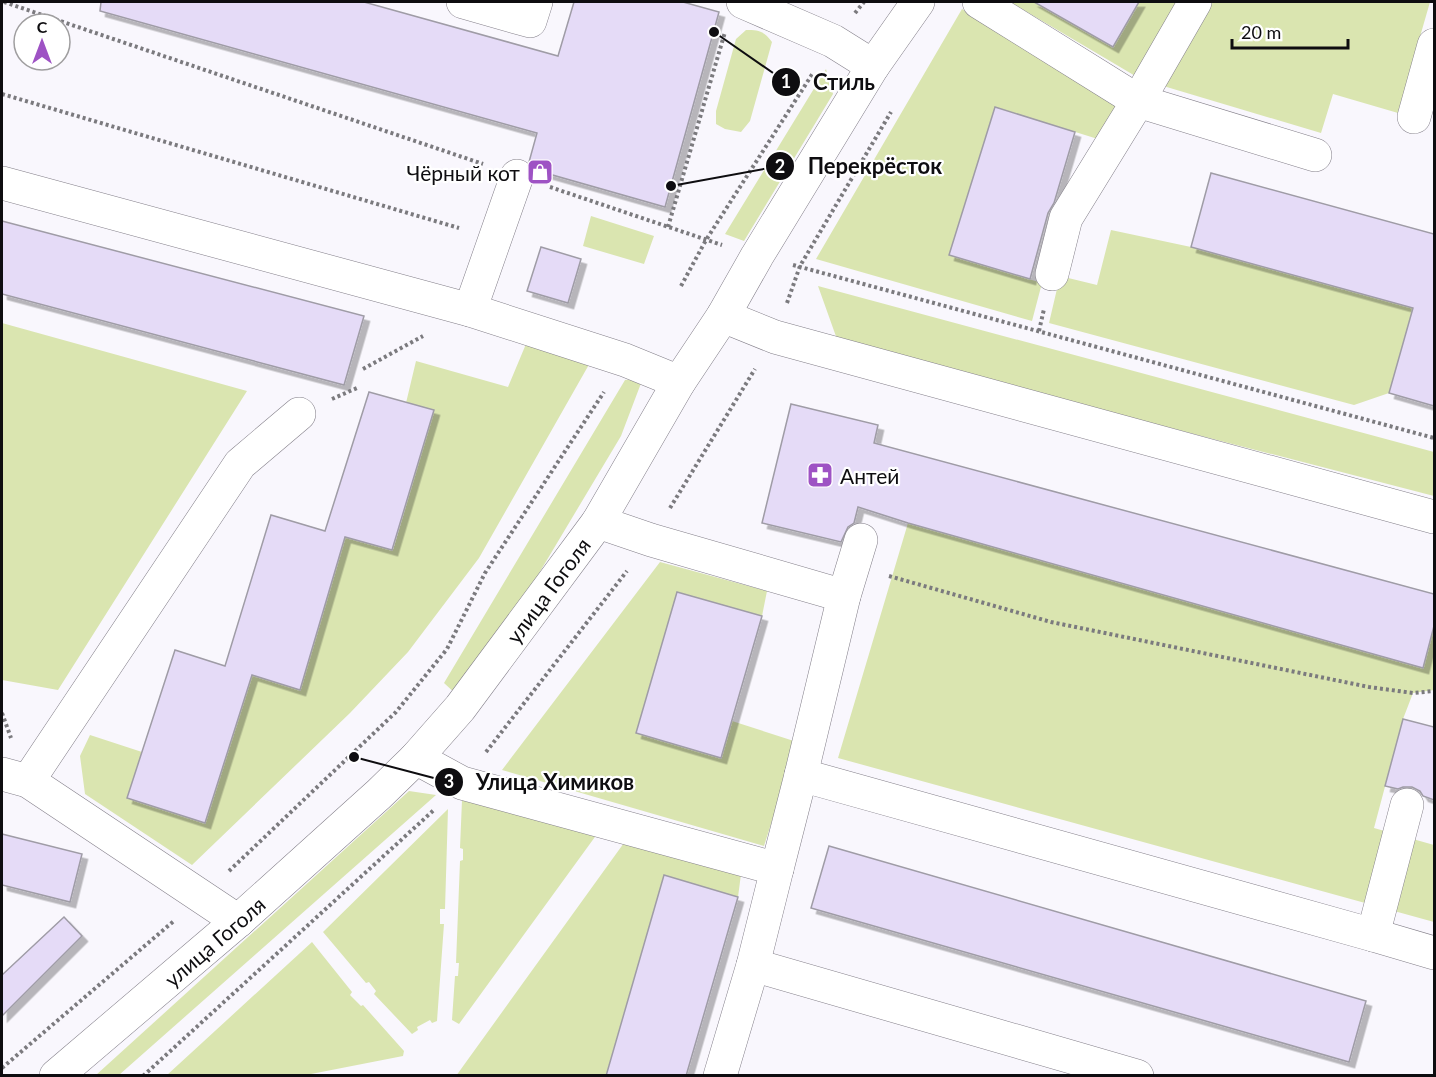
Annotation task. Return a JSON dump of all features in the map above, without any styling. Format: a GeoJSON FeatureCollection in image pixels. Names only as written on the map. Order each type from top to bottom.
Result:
{"type":"FeatureCollection","features":[{"type":"Feature","properties":{"kind":"street"},"geometry":{"type":"LineString","coordinates":[[463,2],[530,21],[536,2]]}},
{"type":"Feature","properties":{"kind":"street"},"geometry":{"type":"LineString","coordinates":[[979,2],[1138,101],[1315,154]]}},
{"type":"Feature","properties":{"kind":"street"},"geometry":{"type":"LineString","coordinates":[[1052,274],[1066,218],[1138,101],[1195,2]]}},
{"type":"Feature","properties":{"kind":"street","name":"улица Гоголя"},"geometry":{"type":"LineString","coordinates":[[56,1076],[238,921],[416,758],[460,708],[598,522],[679,382],[723,316],[907,5]]}},
{"type":"Feature","properties":{"kind":"street"},"geometry":{"type":"LineString","coordinates":[[735,13],[834,41],[873,66]]}},
{"type":"Feature","properties":{"kind":"street"},"geometry":{"type":"LineString","coordinates":[[1414,117],[1434,45]]}},
{"type":"Feature","properties":{"kind":"street"},"geometry":{"type":"LineString","coordinates":[[470,310],[517,176]]}},
{"type":"Feature","properties":{"kind":"street"},"geometry":{"type":"LineString","coordinates":[[2,183],[470,310],[625,360],[679,382]]}},
{"type":"Feature","properties":{"kind":"street"},"geometry":{"type":"LineString","coordinates":[[723,316],[775,337],[1434,518]]}},
{"type":"Feature","properties":{"kind":"street"},"geometry":{"type":"LineString","coordinates":[[238,921],[15,777],[240,464],[298,414]]}},
{"type":"Feature","properties":{"kind":"street"},"geometry":{"type":"LineString","coordinates":[[598,522],[651,540],[844,596]]}},
{"type":"Feature","properties":{"kind":"street"},"geometry":{"type":"LineString","coordinates":[[720,1076],[753,965],[844,596],[857,553]]}},
{"type":"Feature","properties":{"kind":"street"},"geometry":{"type":"LineString","coordinates":[[416,758],[462,783],[777,869]]}},
{"type":"Feature","properties":{"kind":"street"},"geometry":{"type":"LineString","coordinates":[[801,775],[1434,952]]}},
{"type":"Feature","properties":{"kind":"street"},"geometry":{"type":"LineString","coordinates":[[1373,935],[1407,805]]}},
{"type":"Feature","properties":{"kind":"street"},"geometry":{"type":"LineString","coordinates":[[753,965],[1137,1076]]}},
{"type":"Feature","properties":{"kind":"path"},"geometry":{"type":"LineString","coordinates":[[4,2],[757,256],[1434,438]]}},
{"type":"Feature","properties":{"kind":"path"},"geometry":{"type":"LineString","coordinates":[[668,227],[735,13]]}},
{"type":"Feature","properties":{"kind":"path"},"geometry":{"type":"LineString","coordinates":[[681,286],[706,240],[834,41]]}},
{"type":"Feature","properties":{"kind":"path"},"geometry":{"type":"LineString","coordinates":[[2,94],[495,238]]}},
{"type":"Feature","properties":{"kind":"path"},"geometry":{"type":"LineString","coordinates":[[363,369],[470,310]]}},
{"type":"Feature","properties":{"kind":"path"},"geometry":{"type":"LineString","coordinates":[[2,1068],[201,898],[396,712],[447,649],[485,573],[625,360]]}},
{"type":"Feature","properties":{"kind":"path"},"geometry":{"type":"LineString","coordinates":[[857,553],[1051,622],[1370,687],[1413,693],[1434,691]]}},
{"type":"Feature","properties":{"kind":"green space"},"geometry":{"type":"Polygon","coordinates":[[[1010,2],[1048,2],[1045,8],[1113,47],[1139,2],[1177,2],[1137,77],[1010,2]]]}},
{"type":"Feature","properties":{"kind":"green space"},"geometry":{"type":"Polygon","coordinates":[[[1209,2],[1430,2],[1398,113],[1333,94],[1321,133],[1160,85],[1209,2]]]}},
{"type":"Feature","properties":{"kind":"green space"},"geometry":{"type":"Polygon","coordinates":[[[962,9],[1123,104],[1101,140],[995,107],[949,255],[1042,283],[1032,321],[816,259],[962,9]]]}},
{"type":"Feature","properties":{"kind":"green space"},"geometry":{"type":"Polygon","coordinates":[[[746,30],[761,32],[772,42],[750,121],[741,132],[725,129],[716,124],[716,111],[736,39],[746,30]]]}},
{"type":"Feature","properties":{"kind":"green space"},"geometry":{"type":"Polygon","coordinates":[[[826,69],[833,94],[744,241],[725,234],[826,69]]]}},
{"type":"Feature","properties":{"kind":"green space"},"geometry":{"type":"Polygon","coordinates":[[[591,216],[654,236],[644,264],[583,246],[591,216]]]}},
{"type":"Feature","properties":{"kind":"green space"},"geometry":{"type":"Polygon","coordinates":[[[1111,230],[1191,247],[1413,308],[1389,393],[1354,405],[1049,323],[1060,276],[1097,285],[1111,230]]]}},
{"type":"Feature","properties":{"kind":"green space"},"geometry":{"type":"Polygon","coordinates":[[[818,286],[1434,452],[1434,496],[838,342],[818,286]]]}},
{"type":"Feature","properties":{"kind":"green space"},"geometry":{"type":"Polygon","coordinates":[[[2,323],[247,391],[58,690],[2,680],[2,323]]]}},
{"type":"Feature","properties":{"kind":"green space"},"geometry":{"type":"Polygon","coordinates":[[[526,344],[591,361],[479,558],[408,652],[350,713],[192,865],[85,794],[80,756],[90,735],[142,752],[128,798],[205,822],[252,675],[300,689],[345,537],[393,550],[434,410],[406,403],[416,361],[508,387],[526,344]]]}},
{"type":"Feature","properties":{"kind":"green space"},"geometry":{"type":"Polygon","coordinates":[[[643,378],[621,436],[520,605],[457,695],[444,683],[625,380],[643,378]]]}},
{"type":"Feature","properties":{"kind":"green space"},"geometry":{"type":"Polygon","coordinates":[[[908,523],[1423,668],[1434,626],[1434,690],[1413,693],[1403,719],[1374,828],[1434,845],[1434,922],[838,758],[908,523]]]}},
{"type":"Feature","properties":{"kind":"green space"},"geometry":{"type":"Polygon","coordinates":[[[660,562],[767,591],[762,616],[637,733],[721,758],[732,721],[797,742],[764,846],[502,770],[660,562]]]}},
{"type":"Feature","properties":{"kind":"green space"},"geometry":{"type":"Polygon","coordinates":[[[409,791],[436,795],[119,1075],[96,1075],[409,791]]]}},
{"type":"Feature","properties":{"kind":"green space"},"geometry":{"type":"Polygon","coordinates":[[[462,800],[600,830],[459,1024],[452,1020],[455,976],[458,976],[459,963],[456,963],[460,861],[463,860],[463,849],[460,848],[462,800]]]}},
{"type":"Feature","properties":{"kind":"green space"},"geometry":{"type":"Polygon","coordinates":[[[448,809],[445,909],[440,909],[440,924],[444,924],[437,1021],[432,1023],[430,1020],[417,1027],[418,1030],[412,1034],[374,994],[376,991],[369,982],[366,983],[323,932],[448,809]]]}},
{"type":"Feature","properties":{"kind":"green space"},"geometry":{"type":"Polygon","coordinates":[[[634,829],[743,859],[738,897],[664,875],[606,1075],[456,1076],[634,829]]]}},
{"type":"Feature","properties":{"kind":"green space"},"geometry":{"type":"Polygon","coordinates":[[[312,942],[352,992],[350,995],[361,1006],[363,1005],[404,1051],[403,1056],[306,1075],[167,1075],[312,942]]]}},
{"type":"Feature","properties":{"kind":"building"},"geometry":{"type":"Polygon","coordinates":[[[101,2],[364,2],[558,56],[574,2],[683,2],[719,12],[665,207],[535,170],[529,162],[537,133],[100,11],[101,2]]]}},
{"type":"Feature","properties":{"kind":"building"},"geometry":{"type":"Polygon","coordinates":[[[1034,2],[1139,2],[1113,47],[1034,2]]]}},
{"type":"Feature","properties":{"kind":"building"},"geometry":{"type":"Polygon","coordinates":[[[995,107],[1075,132],[1054,203],[1048,213],[1030,279],[949,255],[995,107]]]}},
{"type":"Feature","properties":{"kind":"building"},"geometry":{"type":"Polygon","coordinates":[[[1211,173],[1434,234],[1434,406],[1389,393],[1413,308],[1191,247],[1211,173]]]}},
{"type":"Feature","properties":{"kind":"building"},"geometry":{"type":"Polygon","coordinates":[[[2,221],[364,316],[344,385],[2,294],[2,221]]]}},
{"type":"Feature","properties":{"kind":"building"},"geometry":{"type":"Polygon","coordinates":[[[541,247],[581,259],[568,303],[527,291],[541,247]]]}},
{"type":"Feature","properties":{"kind":"building"},"geometry":{"type":"Polygon","coordinates":[[[369,392],[434,410],[392,550],[345,537],[300,690],[252,675],[205,823],[127,798],[175,650],[225,666],[271,515],[325,531],[369,392]]]}},
{"type":"Feature","properties":{"kind":"building"},"geometry":{"type":"Polygon","coordinates":[[[791,404],[878,425],[874,443],[1434,594],[1434,626],[1423,668],[858,507],[854,523],[848,527],[841,542],[762,523],[791,404]]]}},
{"type":"Feature","properties":{"kind":"building"},"geometry":{"type":"Polygon","coordinates":[[[677,592],[762,616],[721,758],[636,733],[677,592]]]}},
{"type":"Feature","properties":{"kind":"building"},"geometry":{"type":"Polygon","coordinates":[[[1403,719],[1434,727],[1434,800],[1423,796],[1420,791],[1412,787],[1398,789],[1385,786],[1403,719]]]}},
{"type":"Feature","properties":{"kind":"building"},"geometry":{"type":"Polygon","coordinates":[[[2,834],[82,854],[70,902],[2,885],[2,834]]]}},
{"type":"Feature","properties":{"kind":"building"},"geometry":{"type":"Polygon","coordinates":[[[829,846],[1366,1001],[1349,1062],[811,908],[829,846]]]}},
{"type":"Feature","properties":{"kind":"building"},"geometry":{"type":"Polygon","coordinates":[[[664,875],[738,897],[686,1076],[606,1076],[664,875]]]}},
{"type":"Feature","properties":{"kind":"building"},"geometry":{"type":"Polygon","coordinates":[[[64,917],[82,936],[2,1016],[2,975],[64,917]]]}},
{"type":"Feature","properties":{"kind":"place","name":"Стиль"},"geometry":{"type":"Point","coordinates":[714,32]}},
{"type":"Feature","properties":{"kind":"place","name":"Чёрный кот"},"geometry":{"type":"Point","coordinates":[540,172]}},
{"type":"Feature","properties":{"kind":"place","name":"Перекрёсток"},"geometry":{"type":"Point","coordinates":[671,186]}},
{"type":"Feature","properties":{"kind":"place","name":"Антей"},"geometry":{"type":"Point","coordinates":[820,475]}},
{"type":"Feature","properties":{"kind":"place","name":"Улица Химиков"},"geometry":{"type":"Point","coordinates":[354,757]}}]}
